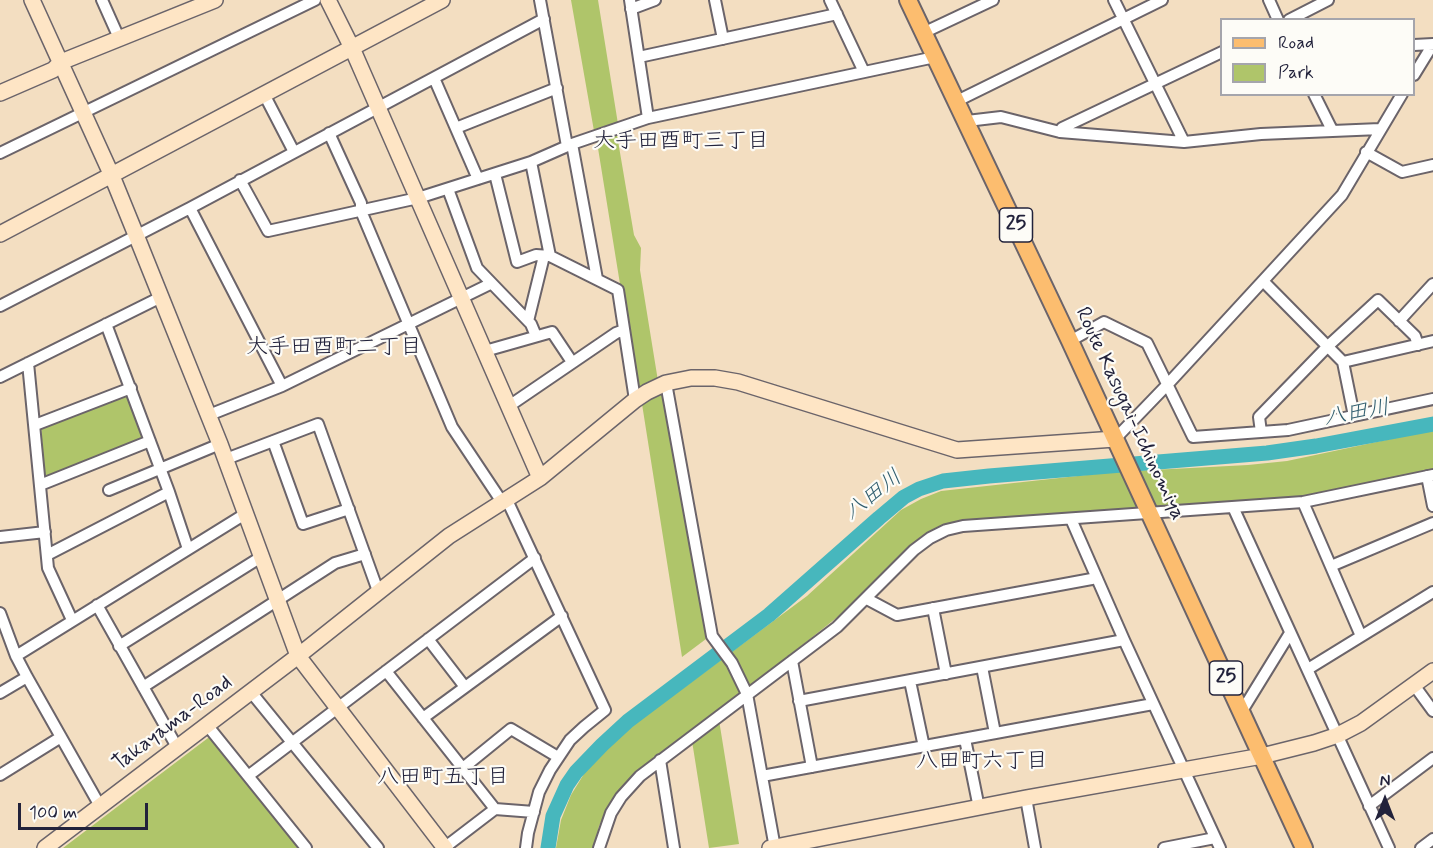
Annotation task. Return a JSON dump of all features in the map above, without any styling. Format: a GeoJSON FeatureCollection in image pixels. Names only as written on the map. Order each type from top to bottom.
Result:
{"type":"FeatureCollection","features":[{"type":"Feature","properties":{"kind":"main road","name":"Route Kasugai-Ichinomiya"},"geometry":{"type":"LineString","coordinates":[[908,0],[1071,341],[1304,848]]}},
{"type":"Feature","properties":{"kind":"street"},"geometry":{"type":"LineString","coordinates":[[32,0],[112,176],[209,415],[298,656],[444,848],[495,809],[534,812]]}},
{"type":"Feature","properties":{"kind":"street"},"geometry":{"type":"LineString","coordinates":[[102,0],[119,38]]}},
{"type":"Feature","properties":{"kind":"street"},"geometry":{"type":"LineString","coordinates":[[1,91],[53,70],[61,62],[215,0]]}},
{"type":"Feature","properties":{"kind":"street"},"geometry":{"type":"LineString","coordinates":[[0,153],[315,0]]}},
{"type":"Feature","properties":{"kind":"street"},"geometry":{"type":"LineString","coordinates":[[328,0],[352,48],[540,478]]}},
{"type":"Feature","properties":{"kind":"street"},"geometry":{"type":"LineString","coordinates":[[0,234],[265,96],[442,0]]}},
{"type":"Feature","properties":{"kind":"street"},"geometry":{"type":"LineString","coordinates":[[540,0],[556,88],[597,279]]}},
{"type":"Feature","properties":{"kind":"street"},"geometry":{"type":"LineString","coordinates":[[648,118],[630,4],[655,0]]}},
{"type":"Feature","properties":{"kind":"street"},"geometry":{"type":"LineString","coordinates":[[714,0],[723,39]]}},
{"type":"Feature","properties":{"kind":"street"},"geometry":{"type":"LineString","coordinates":[[830,0],[864,72]]}},
{"type":"Feature","properties":{"kind":"street"},"geometry":{"type":"LineString","coordinates":[[925,32],[993,0]]}},
{"type":"Feature","properties":{"kind":"street"},"geometry":{"type":"LineString","coordinates":[[1114,0],[1184,142]]}},
{"type":"Feature","properties":{"kind":"street"},"geometry":{"type":"LineString","coordinates":[[957,101],[1162,0]]}},
{"type":"Feature","properties":{"kind":"street"},"geometry":{"type":"LineString","coordinates":[[1269,0],[1277,18]]}},
{"type":"Feature","properties":{"kind":"street"},"geometry":{"type":"LineString","coordinates":[[1293,18],[1328,0]]}},
{"type":"Feature","properties":{"kind":"street"},"geometry":{"type":"LineString","coordinates":[[639,57],[837,14]]}},
{"type":"Feature","properties":{"kind":"street"},"geometry":{"type":"LineString","coordinates":[[0,306],[190,208],[544,19]]}},
{"type":"Feature","properties":{"kind":"street"},"geometry":{"type":"LineString","coordinates":[[1415,45],[1433,44]]}},
{"type":"Feature","properties":{"kind":"street"},"geometry":{"type":"LineString","coordinates":[[1415,72],[1433,44]]}},
{"type":"Feature","properties":{"kind":"street"},"geometry":{"type":"LineString","coordinates":[[1060,132],[1062,128],[1220,52]]}},
{"type":"Feature","properties":{"kind":"street"},"geometry":{"type":"LineString","coordinates":[[240,180],[268,231],[448,189],[531,162],[570,145],[648,118],[935,57]]}},
{"type":"Feature","properties":{"kind":"street"},"geometry":{"type":"LineString","coordinates":[[434,78],[478,179]]}},
{"type":"Feature","properties":{"kind":"street"},"geometry":{"type":"LineString","coordinates":[[456,128],[556,88]]}},
{"type":"Feature","properties":{"kind":"street"},"geometry":{"type":"LineString","coordinates":[[265,96],[294,152]]}},
{"type":"Feature","properties":{"kind":"street"},"geometry":{"type":"LineString","coordinates":[[1315,96],[1332,130]]}},
{"type":"Feature","properties":{"kind":"street"},"geometry":{"type":"LineString","coordinates":[[1118,445],[1167,385],[1342,195],[1401,96]]}},
{"type":"Feature","properties":{"kind":"street"},"geometry":{"type":"LineString","coordinates":[[967,121],[1001,117],[1060,132],[1184,142],[1261,134],[1380,129]]}},
{"type":"Feature","properties":{"kind":"street"},"geometry":{"type":"LineString","coordinates":[[329,133],[361,203],[361,211],[410,322],[452,427],[505,501],[535,558],[605,710],[584,727],[558,757],[539,792],[526,848]]}},
{"type":"Feature","properties":{"kind":"street"},"geometry":{"type":"LineString","coordinates":[[1366,152],[1402,172],[1433,165]]}},
{"type":"Feature","properties":{"kind":"street"},"geometry":{"type":"LineString","coordinates":[[528,321],[547,256],[531,162]]}},
{"type":"Feature","properties":{"kind":"street"},"geometry":{"type":"LineString","coordinates":[[495,174],[517,262],[536,255],[547,256],[618,290],[635,400]]}},
{"type":"Feature","properties":{"kind":"street"},"geometry":{"type":"LineString","coordinates":[[448,189],[477,268],[528,321],[536,336]]}},
{"type":"Feature","properties":{"kind":"street"},"geometry":{"type":"LineString","coordinates":[[190,208],[282,386]]}},
{"type":"Feature","properties":{"kind":"street"},"geometry":{"type":"LineString","coordinates":[[1264,282],[1343,362],[1354,416]]}},
{"type":"Feature","properties":{"kind":"street"},"geometry":{"type":"LineString","coordinates":[[209,415],[282,386],[490,284]]}},
{"type":"Feature","properties":{"kind":"street"},"geometry":{"type":"LineString","coordinates":[[1400,321],[1433,284]]}},
{"type":"Feature","properties":{"kind":"street"},"geometry":{"type":"LineString","coordinates":[[0,377],[160,297]]}},
{"type":"Feature","properties":{"kind":"street"},"geometry":{"type":"LineString","coordinates":[[1261,432],[1259,417],[1328,346],[1378,300],[1415,336],[1418,345]]}},
{"type":"Feature","properties":{"kind":"street"},"geometry":{"type":"LineString","coordinates":[[1071,341],[1104,322],[1147,343],[1193,437],[1288,430],[1433,399]]}},
{"type":"Feature","properties":{"kind":"street"},"geometry":{"type":"LineString","coordinates":[[106,324],[161,469],[188,549]]}},
{"type":"Feature","properties":{"kind":"street"},"geometry":{"type":"LineString","coordinates":[[509,406],[572,362],[624,330]]}},
{"type":"Feature","properties":{"kind":"street"},"geometry":{"type":"LineString","coordinates":[[485,351],[552,332],[572,362]]}},
{"type":"Feature","properties":{"kind":"street"},"geometry":{"type":"LineString","coordinates":[[1343,362],[1433,341]]}},
{"type":"Feature","properties":{"kind":"street"},"geometry":{"type":"LineString","coordinates":[[28,363],[48,568],[72,620]]}},
{"type":"Feature","properties":{"kind":"street","name":"Takayama-Road"},"geometry":{"type":"LineString","coordinates":[[45,848],[298,656],[449,536],[540,478],[635,400],[666,383],[691,378],[715,378],[738,382],[957,450],[1118,445]]}},
{"type":"Feature","properties":{"kind":"street"},"geometry":{"type":"LineString","coordinates":[[666,383],[712,636],[732,663],[747,694],[774,848],[1026,798],[1262,756],[1338,735],[1361,723],[1433,671]]}},
{"type":"Feature","properties":{"kind":"street"},"geometry":{"type":"LineString","coordinates":[[35,425],[131,388]]}},
{"type":"Feature","properties":{"kind":"street"},"geometry":{"type":"LineString","coordinates":[[109,490],[161,469],[273,441],[318,424],[378,591]]}},
{"type":"Feature","properties":{"kind":"street"},"geometry":{"type":"LineString","coordinates":[[40,485],[150,441]]}},
{"type":"Feature","properties":{"kind":"street"},"geometry":{"type":"LineString","coordinates":[[273,441],[303,524],[349,509]]}},
{"type":"Feature","properties":{"kind":"street"},"geometry":{"type":"LineString","coordinates":[[599,848],[604,829],[621,797],[640,776],[837,627],[914,550],[946,530],[963,526],[1071,519],[1148,510],[1303,502],[1430,475],[1433,506]]}},
{"type":"Feature","properties":{"kind":"street"},"geometry":{"type":"LineString","coordinates":[[47,555],[169,492]]}},
{"type":"Feature","properties":{"kind":"street"},"geometry":{"type":"LineString","coordinates":[[1303,502],[1361,636]]}},
{"type":"Feature","properties":{"kind":"street"},"geometry":{"type":"LineString","coordinates":[[1233,507],[1389,848]]}},
{"type":"Feature","properties":{"kind":"street"},"geometry":{"type":"LineString","coordinates":[[16,656],[245,513]]}},
{"type":"Feature","properties":{"kind":"street"},"geometry":{"type":"LineString","coordinates":[[1071,519],[1217,843],[1164,848]]}},
{"type":"Feature","properties":{"kind":"street"},"geometry":{"type":"LineString","coordinates":[[1331,567],[1433,523]]}},
{"type":"Feature","properties":{"kind":"street"},"geometry":{"type":"LineString","coordinates":[[0,537],[45,532]]}},
{"type":"Feature","properties":{"kind":"street"},"geometry":{"type":"LineString","coordinates":[[142,687],[335,563],[364,554]]}},
{"type":"Feature","properties":{"kind":"street"},"geometry":{"type":"LineString","coordinates":[[119,646],[261,558]]}},
{"type":"Feature","properties":{"kind":"street"},"geometry":{"type":"LineString","coordinates":[[248,776],[535,558]]}},
{"type":"Feature","properties":{"kind":"street"},"geometry":{"type":"LineString","coordinates":[[867,598],[897,615],[1096,578]]}},
{"type":"Feature","properties":{"kind":"street"},"geometry":{"type":"LineString","coordinates":[[1308,669],[1433,592]]}},
{"type":"Feature","properties":{"kind":"street"},"geometry":{"type":"LineString","coordinates":[[96,605],[177,747]]}},
{"type":"Feature","properties":{"kind":"street"},"geometry":{"type":"LineString","coordinates":[[933,608],[946,674]]}},
{"type":"Feature","properties":{"kind":"street"},"geometry":{"type":"LineString","coordinates":[[423,718],[562,616]]}},
{"type":"Feature","properties":{"kind":"street"},"geometry":{"type":"LineString","coordinates":[[0,618],[27,677],[100,806]]}},
{"type":"Feature","properties":{"kind":"street"},"geometry":{"type":"LineString","coordinates":[[1242,711],[1290,633]]}},
{"type":"Feature","properties":{"kind":"street"},"geometry":{"type":"LineString","coordinates":[[428,639],[465,687]]}},
{"type":"Feature","properties":{"kind":"street"},"geometry":{"type":"LineString","coordinates":[[799,701],[1124,640]]}},
{"type":"Feature","properties":{"kind":"street"},"geometry":{"type":"LineString","coordinates":[[792,661],[812,767]]}},
{"type":"Feature","properties":{"kind":"street"},"geometry":{"type":"LineString","coordinates":[[982,668],[995,733]]}},
{"type":"Feature","properties":{"kind":"street"},"geometry":{"type":"LineString","coordinates":[[386,671],[495,809]]}},
{"type":"Feature","properties":{"kind":"street"},"geometry":{"type":"LineString","coordinates":[[0,693],[27,677]]}},
{"type":"Feature","properties":{"kind":"street"},"geometry":{"type":"LineString","coordinates":[[910,681],[924,747]]}},
{"type":"Feature","properties":{"kind":"street"},"geometry":{"type":"LineString","coordinates":[[1414,685],[1433,711]]}},
{"type":"Feature","properties":{"kind":"street"},"geometry":{"type":"LineString","coordinates":[[251,692],[378,848]]}},
{"type":"Feature","properties":{"kind":"street"},"geometry":{"type":"LineString","coordinates":[[762,776],[1153,704]]}},
{"type":"Feature","properties":{"kind":"street"},"geometry":{"type":"LineString","coordinates":[[207,724],[306,848]]}},
{"type":"Feature","properties":{"kind":"street"},"geometry":{"type":"LineString","coordinates":[[462,768],[511,729],[558,757]]}},
{"type":"Feature","properties":{"kind":"street"},"geometry":{"type":"LineString","coordinates":[[0,776],[61,737]]}},
{"type":"Feature","properties":{"kind":"street"},"geometry":{"type":"LineString","coordinates":[[965,739],[979,808]]}},
{"type":"Feature","properties":{"kind":"street"},"geometry":{"type":"LineString","coordinates":[[1369,806],[1433,758]]}},
{"type":"Feature","properties":{"kind":"street"},"geometry":{"type":"LineString","coordinates":[[660,760],[674,848]]}},
{"type":"Feature","properties":{"kind":"street"},"geometry":{"type":"LineString","coordinates":[[1026,798],[1035,848]]}},
{"type":"Feature","properties":{"kind":"street"},"geometry":{"type":"LineString","coordinates":[[1420,848],[1433,839]]}},
{"type":"Feature","properties":{"kind":"green space"},"geometry":{"type":"Polygon","coordinates":[[[571,0],[598,0],[618,124],[594,131],[571,0]]]}},
{"type":"Feature","properties":{"kind":"green space"},"geometry":{"type":"Polygon","coordinates":[[[617,135],[634,235],[641,248],[640,270],[658,381],[640,390],[637,389],[597,142],[617,135]]]}},
{"type":"Feature","properties":{"kind":"green space"},"geometry":{"type":"Polygon","coordinates":[[[129,392],[144,437],[45,478],[41,427],[129,392]]]}},
{"type":"Feature","properties":{"kind":"green space"},"geometry":{"type":"Polygon","coordinates":[[[660,393],[664,395],[706,639],[682,657],[642,404],[660,393]]]}},
{"type":"Feature","properties":{"kind":"green space"},"geometry":{"type":"Polygon","coordinates":[[[1433,430],[1433,470],[1302,498],[950,525],[932,530],[911,546],[860,599],[751,686],[634,774],[609,805],[599,826],[594,848],[556,848],[561,820],[571,795],[587,769],[612,741],[807,596],[901,510],[921,499],[941,491],[1114,472],[1287,461],[1433,430]]]}},
{"type":"Feature","properties":{"kind":"green space"},"geometry":{"type":"Polygon","coordinates":[[[719,720],[739,844],[709,848],[692,741],[719,720]]]}},
{"type":"Feature","properties":{"kind":"green space"},"geometry":{"type":"Polygon","coordinates":[[[208,738],[213,738],[300,848],[63,848],[208,738]]]}},
{"type":"Feature","properties":{"kind":"waterway","name":"八田川"},"geometry":{"type":"LineString","coordinates":[[548,848],[553,816],[567,785],[602,745],[628,721],[769,615],[879,518],[904,497],[919,489],[943,481],[989,476],[1267,453],[1433,424]]}},
{"type":"Feature","properties":{"kind":"district","name":"大手田酉町三丁目"},"geometry":{"type":"Point","coordinates":[681,142]}},
{"type":"Feature","properties":{"kind":"district","name":"大手田酉町二丁目"},"geometry":{"type":"Point","coordinates":[334,348]}},
{"type":"Feature","properties":{"kind":"district","name":"八田町六丁目"},"geometry":{"type":"Point","coordinates":[982,762]}},
{"type":"Feature","properties":{"kind":"district","name":"八田町五丁目"},"geometry":{"type":"Point","coordinates":[443,778]}}]}
